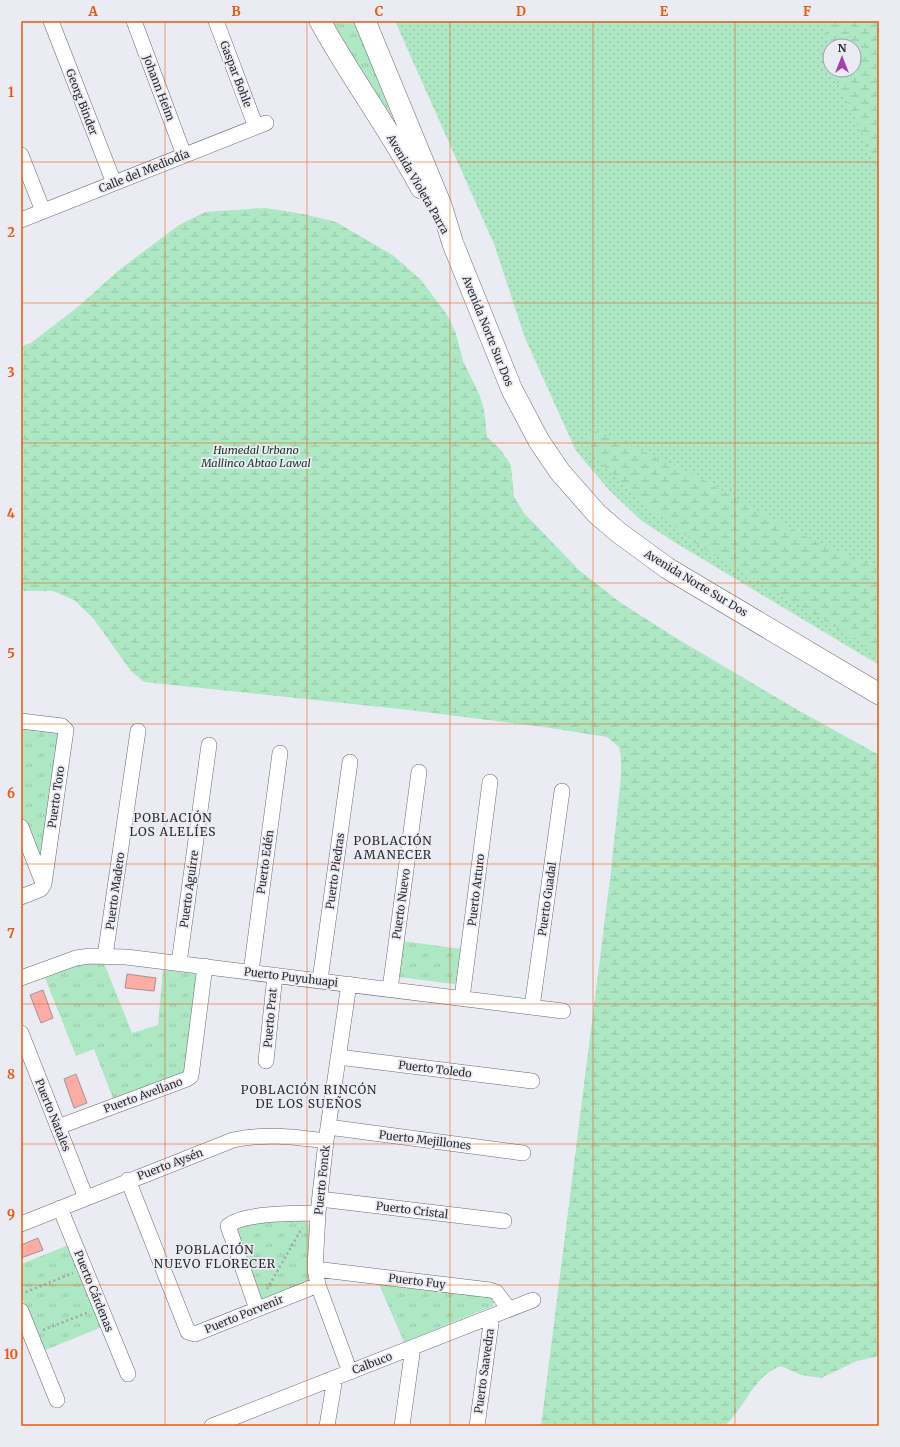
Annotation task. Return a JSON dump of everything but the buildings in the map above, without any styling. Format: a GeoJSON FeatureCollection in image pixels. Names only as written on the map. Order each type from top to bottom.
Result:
{"type":"FeatureCollection","features":[{"type":"Feature","properties":{"kind":"main road","name":"Avenida Violeta Parra"},"geometry":{"type":"LineString","coordinates":[[320,21],[351,75],[401,153],[453,244]]}},
{"type":"Feature","properties":{"kind":"main road","name":"Avenida Violeta Parra"},"geometry":{"type":"LineString","coordinates":[[365,21],[441,205],[453,244]]}},
{"type":"Feature","properties":{"kind":"main road","name":"Avenida Norte Sur Dos"},"geometry":{"type":"LineString","coordinates":[[453,244],[502,367],[523,413],[560,472],[597,514],[618,532],[667,568],[752,617],[879,694]]}},
{"type":"Feature","properties":{"kind":"street","name":"Georg Binder"},"geometry":{"type":"LineString","coordinates":[[51,21],[114,183]]}},
{"type":"Feature","properties":{"kind":"street","name":"Johann Heim"},"geometry":{"type":"LineString","coordinates":[[134,21],[184,155]]}},
{"type":"Feature","properties":{"kind":"street","name":"Gaspar Bohle"},"geometry":{"type":"LineString","coordinates":[[216,21],[261,125]]}},
{"type":"Feature","properties":{"kind":"street","name":"Calle del Mediodía"},"geometry":{"type":"LineString","coordinates":[[21,220],[261,125]]}},
{"type":"Feature","properties":{"kind":"street"},"geometry":{"type":"LineString","coordinates":[[21,155],[43,211]]}},
{"type":"Feature","properties":{"kind":"street","name":"Puerto Toro"},"geometry":{"type":"LineString","coordinates":[[21,721],[62,726],[66,730],[44,884]]}},
{"type":"Feature","properties":{"kind":"street","name":"Puerto Madero"},"geometry":{"type":"LineString","coordinates":[[106,956],[138,731]]}},
{"type":"Feature","properties":{"kind":"street","name":"Puerto Aguirre"},"geometry":{"type":"LineString","coordinates":[[179,962],[209,745]]}},
{"type":"Feature","properties":{"kind":"street","name":"Puerto Edén"},"geometry":{"type":"LineString","coordinates":[[250,972],[280,753]]}},
{"type":"Feature","properties":{"kind":"street","name":"Puerto Piedras"},"geometry":{"type":"LineString","coordinates":[[320,980],[350,762]]}},
{"type":"Feature","properties":{"kind":"street","name":"Puerto Nuevo"},"geometry":{"type":"LineString","coordinates":[[390,989],[419,772]]}},
{"type":"Feature","properties":{"kind":"street","name":"Puerto Arturo"},"geometry":{"type":"LineString","coordinates":[[462,998],[490,782]]}},
{"type":"Feature","properties":{"kind":"street","name":"Puerto Guadal"},"geometry":{"type":"LineString","coordinates":[[532,1007],[562,791]]}},
{"type":"Feature","properties":{"kind":"street"},"geometry":{"type":"LineString","coordinates":[[21,827],[44,884],[41,889],[21,897]]}},
{"type":"Feature","properties":{"kind":"street","name":"Puerto Puyuhuapi"},"geometry":{"type":"LineString","coordinates":[[21,978],[76,958],[106,956],[179,962],[564,1011]]}},
{"type":"Feature","properties":{"kind":"street","name":"Puerto Avellano"},"geometry":{"type":"LineString","coordinates":[[58,1127],[187,1079],[191,1076],[206,966]]}},
{"type":"Feature","properties":{"kind":"street","name":"Puerto Prat"},"geometry":{"type":"LineString","coordinates":[[266,1061],[275,975]]}},
{"type":"Feature","properties":{"kind":"street","name":"Puerto Fonck"},"geometry":{"type":"LineString","coordinates":[[349,984],[317,1208],[316,1269],[318,1285],[350,1372]]}},
{"type":"Feature","properties":{"kind":"street","name":"Puerto Natales"},"geometry":{"type":"LineString","coordinates":[[21,1033],[86,1198]]}},
{"type":"Feature","properties":{"kind":"street","name":"Puerto Toledo"},"geometry":{"type":"LineString","coordinates":[[338,1057],[532,1081]]}},
{"type":"Feature","properties":{"kind":"street","name":"Puerto Mejillones"},"geometry":{"type":"LineString","coordinates":[[327,1134],[523,1153]]}},
{"type":"Feature","properties":{"kind":"street","name":"Puerto Aysén"},"geometry":{"type":"LineString","coordinates":[[21,1224],[128,1180],[244,1138],[274,1135],[327,1134]]}},
{"type":"Feature","properties":{"kind":"street","name":"Puerto Porvenir"},"geometry":{"type":"LineString","coordinates":[[128,1180],[188,1332],[194,1334],[318,1285]]}},
{"type":"Feature","properties":{"kind":"street","name":"Puerto Cárdenas"},"geometry":{"type":"LineString","coordinates":[[60,1208],[128,1374]]}},
{"type":"Feature","properties":{"kind":"street","name":"Puerto Cristal"},"geometry":{"type":"LineString","coordinates":[[257,1309],[228,1226],[246,1218],[317,1208],[504,1221]]}},
{"type":"Feature","properties":{"kind":"street","name":"Puerto Fuy"},"geometry":{"type":"LineString","coordinates":[[316,1269],[490,1290],[496,1292],[509,1309]]}},
{"type":"Feature","properties":{"kind":"street","name":"Calbuco"},"geometry":{"type":"LineString","coordinates":[[212,1426],[533,1300]]}},
{"type":"Feature","properties":{"kind":"street"},"geometry":{"type":"LineString","coordinates":[[21,1311],[57,1400]]}},
{"type":"Feature","properties":{"kind":"street","name":"Puerto Saavedra"},"geometry":{"type":"LineString","coordinates":[[476,1426],[492,1316]]}},
{"type":"Feature","properties":{"kind":"street"},"geometry":{"type":"LineString","coordinates":[[402,1426],[413,1347]]}},
{"type":"Feature","properties":{"kind":"street"},"geometry":{"type":"LineString","coordinates":[[327,1426],[335,1378]]}},
{"type":"Feature","properties":{"kind":"path"},"geometry":{"type":"LineString","coordinates":[[257,1309],[302,1228],[317,1208]]}},
{"type":"Feature","properties":{"kind":"path"},"geometry":{"type":"LineString","coordinates":[[21,1294],[85,1269]]}},
{"type":"Feature","properties":{"kind":"path"},"geometry":{"type":"LineString","coordinates":[[30,1335],[100,1307]]}},
{"type":"Feature","properties":{"kind":"green space"},"geometry":{"type":"Polygon","coordinates":[[[326,21],[356,21],[394,122],[326,21]]]}},
{"type":"Feature","properties":{"kind":"green space"},"geometry":{"type":"Polygon","coordinates":[[[395,21],[879,21],[879,665],[642,521],[609,490],[576,451],[525,338],[494,244],[395,21]]]}},
{"type":"Feature","properties":{"kind":"green space"},"geometry":{"type":"Polygon","coordinates":[[[825,21],[879,21],[879,173],[855,117],[835,78],[862,78],[862,38],[827,38],[825,21]]]}},
{"type":"Feature","properties":{"kind":"green space","name":"Humedal Urbano Mallinco Abtao Lawal"},"geometry":{"type":"Polygon","coordinates":[[[265,208],[303,214],[336,222],[394,256],[421,280],[448,316],[456,334],[463,361],[480,396],[484,409],[487,437],[500,449],[511,465],[514,497],[524,513],[580,571],[621,603],[676,638],[796,709],[879,755],[879,1356],[857,1361],[821,1378],[801,1375],[781,1366],[772,1370],[757,1384],[725,1426],[541,1426],[611,871],[621,776],[621,757],[619,747],[607,737],[544,727],[409,710],[144,682],[131,671],[93,618],[74,600],[53,591],[21,591],[21,346],[31,343],[79,306],[119,270],[179,225],[205,212],[265,208]]]}},
{"type":"Feature","properties":{"kind":"green space"},"geometry":{"type":"Polygon","coordinates":[[[598,430],[698,477],[806,537],[879,569],[879,656],[851,636],[702,548],[651,509],[606,468],[587,443],[590,436],[598,430]]]}},
{"type":"Feature","properties":{"kind":"green space"},"geometry":{"type":"Polygon","coordinates":[[[21,725],[59,732],[43,853],[39,855],[34,853],[21,818],[21,725]]]}},
{"type":"Feature","properties":{"kind":"green space"},"geometry":{"type":"Polygon","coordinates":[[[402,941],[461,949],[457,983],[453,984],[399,977],[398,974],[402,941]]]}},
{"type":"Feature","properties":{"kind":"green space"},"geometry":{"type":"Polygon","coordinates":[[[85,963],[104,963],[132,1033],[158,1025],[163,970],[193,973],[196,975],[186,1073],[114,1101],[94,1049],[76,1056],[45,978],[85,963]]]}},
{"type":"Feature","properties":{"kind":"green space"},"geometry":{"type":"Polygon","coordinates":[[[307,1219],[309,1228],[309,1279],[307,1284],[261,1301],[234,1231],[238,1225],[307,1219]]]}},
{"type":"Feature","properties":{"kind":"green space"},"geometry":{"type":"Polygon","coordinates":[[[69,1245],[102,1327],[43,1351],[21,1296],[21,1264],[69,1245]]]}},
{"type":"Feature","properties":{"kind":"green space"},"geometry":{"type":"Polygon","coordinates":[[[378,1282],[482,1292],[495,1299],[493,1306],[404,1342],[378,1282]]]}},
{"type":"Feature","properties":{"kind":"district","name":"POBLACIÓN LOS ALELÍES"},"geometry":{"type":"Point","coordinates":[173,825]}},
{"type":"Feature","properties":{"kind":"district","name":"POBLACIÓN AMANECER"},"geometry":{"type":"Point","coordinates":[393,848]}},
{"type":"Feature","properties":{"kind":"district","name":"POBLACIÓN RINCÓN DE LOS SUEÑOS"},"geometry":{"type":"Point","coordinates":[309,1097]}},
{"type":"Feature","properties":{"kind":"district","name":"POBLACIÓN NUEVO FLORECER"},"geometry":{"type":"Point","coordinates":[215,1257]}}]}
